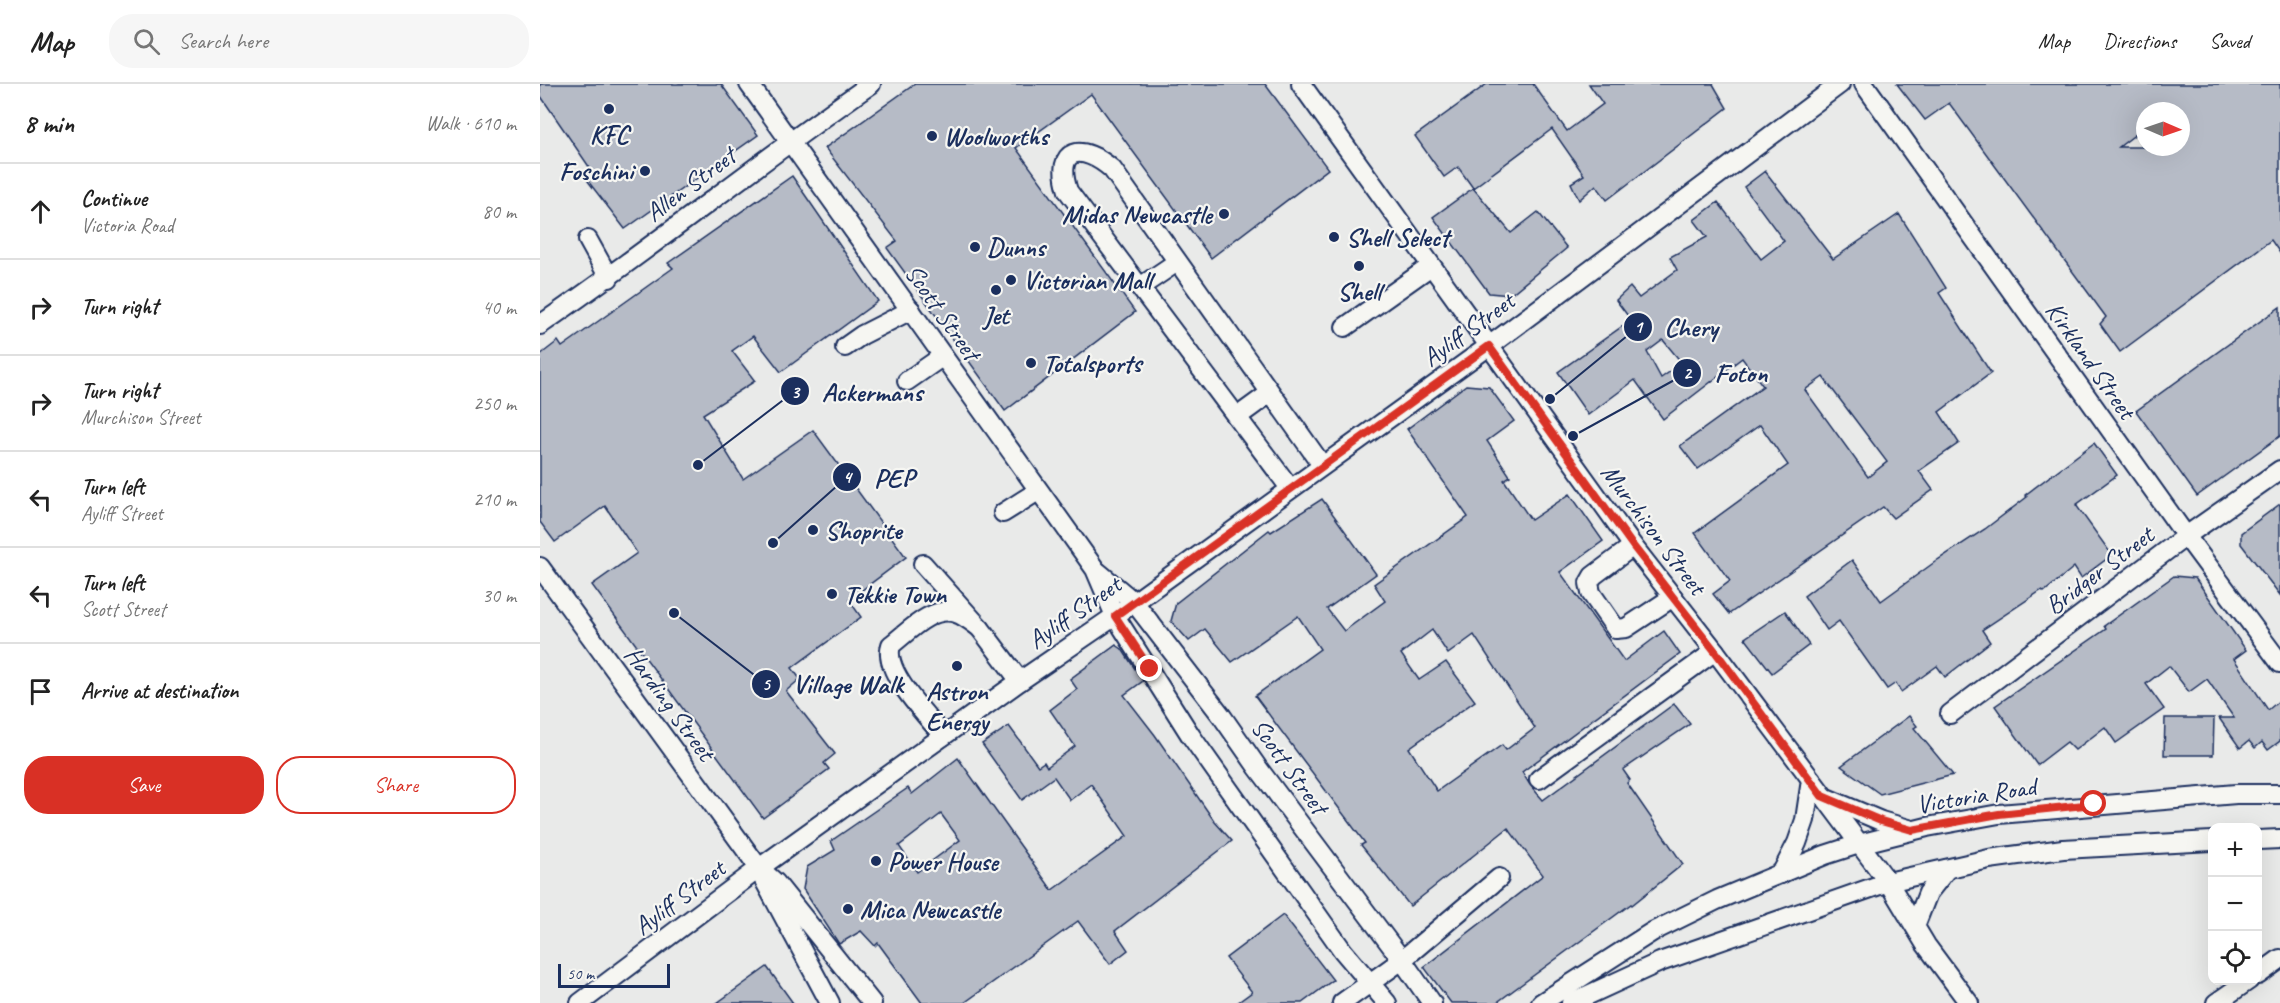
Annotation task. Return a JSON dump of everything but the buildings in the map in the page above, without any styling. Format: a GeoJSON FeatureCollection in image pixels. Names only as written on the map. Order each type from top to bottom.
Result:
{"type":"FeatureCollection","features":[{"type":"Feature","properties":{"kind":"street","name":"Scott Street"},"geometry":{"type":"LineString","coordinates":[[749,84],[1095,569],[1115,616],[1191,736],[1329,932],[1387,1003]]}},
{"type":"Feature","properties":{"kind":"street","name":"Allen Street"},"geometry":{"type":"LineString","coordinates":[[540,325],[609,278],[790,141],[871,84]]}},
{"type":"Feature","properties":{"kind":"street","name":"Murchison Street"},"geometry":{"type":"LineString","coordinates":[[1302,84],[1633,546],[1715,651],[1888,882],[1915,926],[1970,1003]]}},
{"type":"Feature","properties":{"kind":"street","name":"Ayliff Street"},"geometry":{"type":"LineString","coordinates":[[580,1003],[759,868],[1020,681],[1115,616],[1489,346],[1840,84]]}},
{"type":"Feature","properties":{"kind":"street","name":"Kirkland Street"},"geometry":{"type":"LineString","coordinates":[[1864,84],[2186,536],[2280,663]]}},
{"type":"Feature","properties":{"kind":"street"},"geometry":{"type":"LineString","coordinates":[[1290,488],[1068,191],[1063,174],[1064,164],[1070,156],[1077,152],[1088,153],[1099,158],[1112,169],[1322,465]]}},
{"type":"Feature","properties":{"kind":"street"},"geometry":{"type":"LineString","coordinates":[[588,240],[609,278]]}},
{"type":"Feature","properties":{"kind":"street"},"geometry":{"type":"LineString","coordinates":[[1140,287],[1177,262]]}},
{"type":"Feature","properties":{"kind":"street"},"geometry":{"type":"LineString","coordinates":[[1345,327],[1431,266]]}},
{"type":"Feature","properties":{"kind":"street"},"geometry":{"type":"LineString","coordinates":[[845,347],[862,335],[911,310]]}},
{"type":"Feature","properties":{"kind":"street"},"geometry":{"type":"LineString","coordinates":[[907,381],[943,356]]}},
{"type":"Feature","properties":{"kind":"street"},"geometry":{"type":"LineString","coordinates":[[1237,417],[1270,393]]}},
{"type":"Feature","properties":{"kind":"street","name":"Bridger Street"},"geometry":{"type":"LineString","coordinates":[[1950,714],[2186,536],[2280,470]]}},
{"type":"Feature","properties":{"kind":"street"},"geometry":{"type":"LineString","coordinates":[[1003,513],[1038,491]]}},
{"type":"Feature","properties":{"kind":"street"},"geometry":{"type":"LineString","coordinates":[[1633,546],[1593,576],[1589,583],[1591,592],[1616,629],[1626,628],[1672,597]]}},
{"type":"Feature","properties":{"kind":"street"},"geometry":{"type":"LineString","coordinates":[[923,564],[980,628],[1020,681]]}},
{"type":"Feature","properties":{"kind":"street","name":"Harding Street"},"geometry":{"type":"LineString","coordinates":[[540,567],[759,868],[776,883],[872,1003]]}},
{"type":"Feature","properties":{"kind":"street","name":"Scott Street"},"geometry":{"type":"LineString","coordinates":[[1095,569],[1134,602],[1221,715],[1432,1003]]}},
{"type":"Feature","properties":{"kind":"street"},"geometry":{"type":"LineString","coordinates":[[943,736],[895,674],[890,662],[891,645],[928,617],[948,612],[960,615],[980,628]]}},
{"type":"Feature","properties":{"kind":"street"},"geometry":{"type":"LineString","coordinates":[[1539,779],[1715,651]]}},
{"type":"Feature","properties":{"kind":"street"},"geometry":{"type":"LineString","coordinates":[[1161,686],[1185,670]]}},
{"type":"Feature","properties":{"kind":"street"},"geometry":{"type":"LineString","coordinates":[[1781,874],[1797,843],[1805,820],[1811,780]]}},
{"type":"Feature","properties":{"kind":"street","name":"Victoria Road"},"geometry":{"type":"LineString","coordinates":[[1541,1003],[1652,932],[1717,900],[1825,855],[1859,844],[1912,830],[1999,814],[2236,794],[2280,795]]}},
{"type":"Feature","properties":{"kind":"street"},"geometry":{"type":"LineString","coordinates":[[1822,796],[1881,821],[1912,830]]}},
{"type":"Feature","properties":{"kind":"street"},"geometry":{"type":"LineString","coordinates":[[2262,840],[2280,838]]}},
{"type":"Feature","properties":{"kind":"street"},"geometry":{"type":"LineString","coordinates":[[1571,1003],[1660,962],[1888,882],[1989,859],[2063,849],[2208,841]]}},
{"type":"Feature","properties":{"kind":"street","name":"Harding Street"},"geometry":{"type":"LineString","coordinates":[[759,868],[767,888],[827,997]]}},
{"type":"Feature","properties":{"kind":"street"},"geometry":{"type":"LineString","coordinates":[[1915,926],[1928,893],[1947,869]]}},
{"type":"Feature","properties":{"kind":"street"},"geometry":{"type":"LineString","coordinates":[[1342,1003],[1402,960],[1499,878]]}},
{"type":"Feature","properties":{"kind":"street"},"geometry":{"type":"LineString","coordinates":[[2262,972],[2280,959]]}},
{"type":"Feature","properties":{"kind":"street"},"geometry":{"type":"LineString","coordinates":[[827,997],[849,972]]}},
{"type":"Feature","properties":{"kind":"street"},"geometry":{"type":"LineString","coordinates":[[2216,1003],[2243,985]]}},
{"type":"Feature","properties":{"kind":"place","name":"KFC"},"geometry":{"type":"Point","coordinates":[609,109]}},
{"type":"Feature","properties":{"kind":"place","name":"Woolworths"},"geometry":{"type":"Point","coordinates":[932,136]}},
{"type":"Feature","properties":{"kind":"place","name":"Foschini"},"geometry":{"type":"Point","coordinates":[645,171]}},
{"type":"Feature","properties":{"kind":"place","name":"Midas Newcastle"},"geometry":{"type":"Point","coordinates":[1224,214]}},
{"type":"Feature","properties":{"kind":"place","name":"Shell Select"},"geometry":{"type":"Point","coordinates":[1334,237]}},
{"type":"Feature","properties":{"kind":"place","name":"Dunns"},"geometry":{"type":"Point","coordinates":[975,247]}},
{"type":"Feature","properties":{"kind":"place","name":"Shell"},"geometry":{"type":"Point","coordinates":[1359,266]}},
{"type":"Feature","properties":{"kind":"place","name":"Victorian Mall"},"geometry":{"type":"Point","coordinates":[1011,280]}},
{"type":"Feature","properties":{"kind":"place","name":"Jet"},"geometry":{"type":"Point","coordinates":[996,290]}},
{"type":"Feature","properties":{"kind":"place","name":"Totalsports"},"geometry":{"type":"Point","coordinates":[1031,363]}},
{"type":"Feature","properties":{"kind":"place","name":"Chery"},"geometry":{"type":"Point","coordinates":[1550,399]}},
{"type":"Feature","properties":{"kind":"place","name":"Foton"},"geometry":{"type":"Point","coordinates":[1573,436]}},
{"type":"Feature","properties":{"kind":"place","name":"Ackermans"},"geometry":{"type":"Point","coordinates":[698,465]}},
{"type":"Feature","properties":{"kind":"place","name":"Shoprite"},"geometry":{"type":"Point","coordinates":[813,530]}},
{"type":"Feature","properties":{"kind":"place","name":"PEP"},"geometry":{"type":"Point","coordinates":[773,543]}},
{"type":"Feature","properties":{"kind":"place","name":"Tekkie Town"},"geometry":{"type":"Point","coordinates":[832,594]}},
{"type":"Feature","properties":{"kind":"place","name":"Village Walk"},"geometry":{"type":"Point","coordinates":[674,613]}},
{"type":"Feature","properties":{"kind":"place","name":"Astron Energy"},"geometry":{"type":"Point","coordinates":[957,666]}},
{"type":"Feature","properties":{"kind":"place","name":"Power House"},"geometry":{"type":"Point","coordinates":[876,861]}},
{"type":"Feature","properties":{"kind":"place","name":"Mica Newcastle"},"geometry":{"type":"Point","coordinates":[848,909]}},
{"type":"Feature","properties":{"kind":"route"},"geometry":{"type":"LineString","coordinates":[[1150,669],[1115,616],[1489,346],[1633,546],[1715,651],[1822,796],[1881,821],[1912,830],[1999,814],[2094,804]]}}]}
